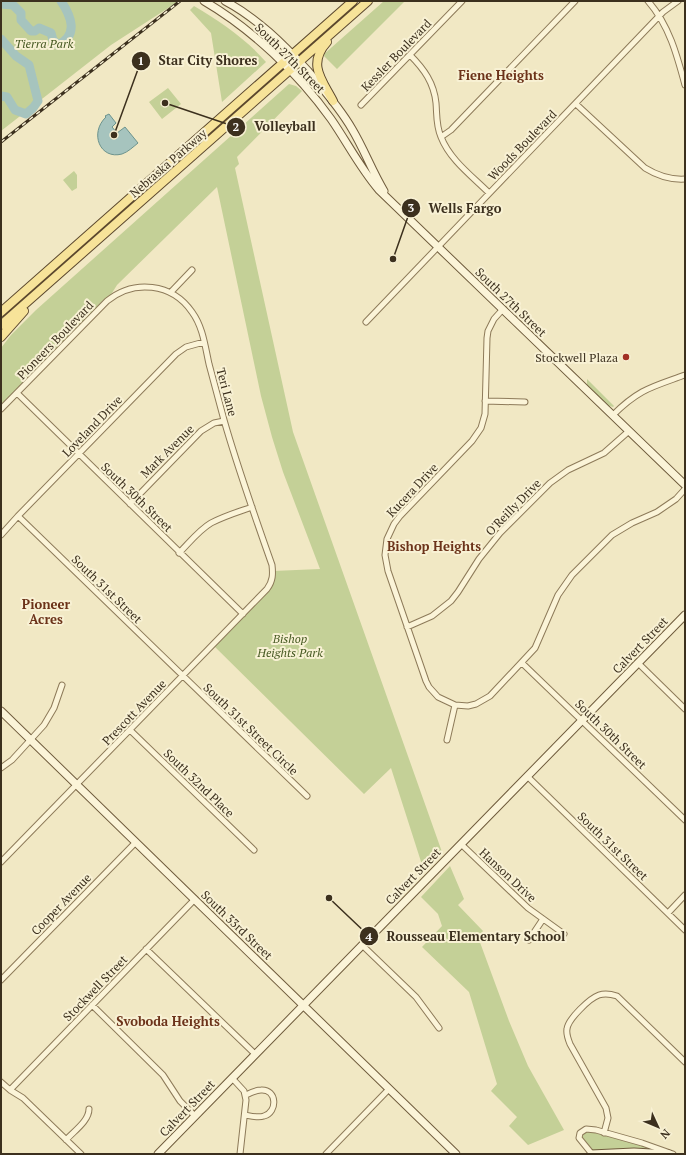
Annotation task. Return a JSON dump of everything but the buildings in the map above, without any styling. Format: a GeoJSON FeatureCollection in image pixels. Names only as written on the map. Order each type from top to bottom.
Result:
{"type":"FeatureCollection","features":[{"type":"Feature","properties":{"kind":"main road","name":"South 27th Street"},"geometry":{"type":"LineString","coordinates":[[204,1],[233,20],[255,37],[289,70],[321,105],[371,181],[685,485]]}},
{"type":"Feature","properties":{"kind":"main road","name":"South 27th Street"},"geometry":{"type":"LineString","coordinates":[[225,1],[237,7],[255,20],[292,54],[333,101],[353,130],[381,186],[391,201]]}},
{"type":"Feature","properties":{"kind":"main road","name":"Nebraska Parkway"},"geometry":{"type":"LineString","coordinates":[[1,312],[353,1]]}},
{"type":"Feature","properties":{"kind":"main road","name":"Nebraska Parkway"},"geometry":{"type":"LineString","coordinates":[[1,325],[366,3]]}},
{"type":"Feature","properties":{"kind":"main road"},"geometry":{"type":"LineString","coordinates":[[333,101],[318,73],[317,68],[319,54],[328,40],[366,3]]}},
{"type":"Feature","properties":{"kind":"main road"},"geometry":{"type":"LineString","coordinates":[[352,152],[359,153],[368,160]]}},
{"type":"Feature","properties":{"kind":"main road"},"geometry":{"type":"LineString","coordinates":[[1,337],[60,274]]}},
{"type":"Feature","properties":{"kind":"main road","name":"Calvert Street"},"geometry":{"type":"LineString","coordinates":[[158,1154],[254,1054],[685,615]]}},
{"type":"Feature","properties":{"kind":"main road","name":"South 33rd Street"},"geometry":{"type":"LineString","coordinates":[[1,711],[456,1154]]}},
{"type":"Feature","properties":{"kind":"main road"},"geometry":{"type":"LineString","coordinates":[[592,1154],[634,1152],[669,1154]]}},
{"type":"Feature","properties":{"kind":"street","name":"Kessler Boulevard"},"geometry":{"type":"LineString","coordinates":[[361,105],[462,1]]}},
{"type":"Feature","properties":{"kind":"street"},"geometry":{"type":"LineString","coordinates":[[441,138],[451,130],[575,1]]}},
{"type":"Feature","properties":{"kind":"street"},"geometry":{"type":"LineString","coordinates":[[648,1],[660,16],[673,44],[685,85]]}},
{"type":"Feature","properties":{"kind":"street","name":"Woods Boulevard"},"geometry":{"type":"LineString","coordinates":[[366,322],[660,16],[671,5],[678,1]]}},
{"type":"Feature","properties":{"kind":"street"},"geometry":{"type":"LineString","coordinates":[[410,55],[426,73],[432,85],[436,103],[437,123],[441,138],[454,158],[489,193]]}},
{"type":"Feature","properties":{"kind":"street"},"geometry":{"type":"LineString","coordinates":[[576,104],[632,158],[645,168],[659,176],[666,178],[685,179]]}},
{"type":"Feature","properties":{"kind":"street"},"geometry":{"type":"LineString","coordinates":[[171,292],[192,270]]}},
{"type":"Feature","properties":{"kind":"street","name":"Teri Lane"},"geometry":{"type":"LineString","coordinates":[[107,301],[119,293],[137,287],[155,287],[171,292],[192,311],[201,328],[224,421],[272,564],[273,571]]}},
{"type":"Feature","properties":{"kind":"street","name":"Pioneers Boulevard"},"geometry":{"type":"LineString","coordinates":[[1,410],[107,301]]}},
{"type":"Feature","properties":{"kind":"street","name":"Kucera Drive"},"geometry":{"type":"LineString","coordinates":[[455,705],[438,697],[429,687],[386,563],[386,547],[389,535],[400,516],[477,435],[484,420],[487,338],[490,325],[503,309]]}},
{"type":"Feature","properties":{"kind":"street","name":"Loveland Drive"},"geometry":{"type":"LineString","coordinates":[[1,535],[176,354],[186,347],[204,342]]}},
{"type":"Feature","properties":{"kind":"street"},"geometry":{"type":"LineString","coordinates":[[613,415],[639,393],[651,387],[685,375]]}},
{"type":"Feature","properties":{"kind":"street","name":"South 30th Street"},"geometry":{"type":"LineString","coordinates":[[17,393],[242,614]]}},
{"type":"Feature","properties":{"kind":"street"},"geometry":{"type":"LineString","coordinates":[[485,401],[525,402]]}},
{"type":"Feature","properties":{"kind":"street","name":"Mark Avenue"},"geometry":{"type":"LineString","coordinates":[[130,504],[201,431],[214,423],[224,421]]}},
{"type":"Feature","properties":{"kind":"street","name":"O'Reilly Drive"},"geometry":{"type":"LineString","coordinates":[[407,627],[432,616],[451,601],[479,559],[500,533],[550,483],[568,470],[604,453],[629,431]]}},
{"type":"Feature","properties":{"kind":"street"},"geometry":{"type":"LineString","coordinates":[[447,740],[455,705],[468,706],[483,701],[490,696],[522,663],[535,648],[558,595],[572,575],[612,534],[657,512],[676,499],[685,489]]}},
{"type":"Feature","properties":{"kind":"street"},"geometry":{"type":"LineString","coordinates":[[180,553],[202,530],[210,524],[219,519],[252,507]]}},
{"type":"Feature","properties":{"kind":"street","name":"South 31st Street"},"geometry":{"type":"LineString","coordinates":[[18,516],[182,676]]}},
{"type":"Feature","properties":{"kind":"street","name":"Prescott Avenue"},"geometry":{"type":"LineString","coordinates":[[1,862],[271,584],[273,571]]}},
{"type":"Feature","properties":{"kind":"street","name":"South 30th Street"},"geometry":{"type":"LineString","coordinates":[[522,663],[685,820]]}},
{"type":"Feature","properties":{"kind":"street"},"geometry":{"type":"LineString","coordinates":[[638,663],[685,709]]}},
{"type":"Feature","properties":{"kind":"street","name":"South 31st Street Circle"},"geometry":{"type":"LineString","coordinates":[[182,676],[307,796]]}},
{"type":"Feature","properties":{"kind":"street"},"geometry":{"type":"LineString","coordinates":[[1,768],[12,760],[50,717],[62,685]]}},
{"type":"Feature","properties":{"kind":"street","name":"South 32nd Place"},"geometry":{"type":"LineString","coordinates":[[130,730],[254,850]]}},
{"type":"Feature","properties":{"kind":"street","name":"South 31st Street"},"geometry":{"type":"LineString","coordinates":[[527,776],[685,930]]}},
{"type":"Feature","properties":{"kind":"street","name":"Cooper Avenue"},"geometry":{"type":"LineString","coordinates":[[1,980],[136,842]]}},
{"type":"Feature","properties":{"kind":"street","name":"Hanson Drive"},"geometry":{"type":"LineString","coordinates":[[461,844],[518,899],[564,934]]}},
{"type":"Feature","properties":{"kind":"street"},"geometry":{"type":"LineString","coordinates":[[668,913],[685,895]]}},
{"type":"Feature","properties":{"kind":"street","name":"Stockwell Street"},"geometry":{"type":"LineString","coordinates":[[10,1090],[195,899]]}},
{"type":"Feature","properties":{"kind":"street"},"geometry":{"type":"LineString","coordinates":[[529,940],[543,919]]}},
{"type":"Feature","properties":{"kind":"street"},"geometry":{"type":"LineString","coordinates":[[362,945],[416,997],[439,1028]]}},
{"type":"Feature","properties":{"kind":"street"},"geometry":{"type":"LineString","coordinates":[[146,949],[254,1054]]}},
{"type":"Feature","properties":{"kind":"street"},"geometry":{"type":"LineString","coordinates":[[604,1133],[608,1118],[606,1108],[570,1044],[567,1029],[572,1019],[591,999],[604,994],[611,994],[622,1000],[685,1062]]}},
{"type":"Feature","properties":{"kind":"street"},"geometry":{"type":"LineString","coordinates":[[92,1005],[163,1075],[180,1101],[195,1116]]}},
{"type":"Feature","properties":{"kind":"street"},"geometry":{"type":"LineString","coordinates":[[232,1078],[246,1095],[240,1154]]}},
{"type":"Feature","properties":{"kind":"street"},"geometry":{"type":"LineString","coordinates":[[1,1082],[22,1098],[81,1154]]}},
{"type":"Feature","properties":{"kind":"street"},"geometry":{"type":"LineString","coordinates":[[326,1154],[389,1088]]}},
{"type":"Feature","properties":{"kind":"street"},"geometry":{"type":"LineString","coordinates":[[245,1115],[260,1117],[265,1116],[271,1111],[274,1104],[272,1096],[266,1090],[261,1090],[246,1095]]}},
{"type":"Feature","properties":{"kind":"street"},"geometry":{"type":"LineString","coordinates":[[66,1140],[86,1119],[89,1114],[89,1108]]}},
{"type":"Feature","properties":{"kind":"street"},"geometry":{"type":"LineString","coordinates":[[592,1154],[579,1138],[580,1133],[586,1129],[642,1143],[673,1154]]}},
{"type":"Feature","properties":{"kind":"green space","name":"Tierra Park"},"geometry":{"type":"Polygon","coordinates":[[[1,1],[179,1],[111,45],[1,131],[1,1]]]}},
{"type":"Feature","properties":{"kind":"green space"},"geometry":{"type":"Polygon","coordinates":[[[384,1],[405,1],[337,69],[323,55],[384,1]]]}},
{"type":"Feature","properties":{"kind":"green space"},"geometry":{"type":"Polygon","coordinates":[[[194,6],[233,31],[266,62],[222,102],[211,33],[190,10],[194,6]]]}},
{"type":"Feature","properties":{"kind":"green space","name":"Bishop Heights Park"},"geometry":{"type":"Polygon","coordinates":[[[289,84],[296,86],[302,91],[237,157],[239,164],[235,168],[293,432],[442,852],[424,871],[391,768],[364,794],[213,645],[267,589],[273,571],[320,569],[283,472],[272,437],[261,396],[217,187],[117,285],[107,301],[1,409],[1,348],[11,335],[36,310],[289,84]]]}},
{"type":"Feature","properties":{"kind":"green space"},"geometry":{"type":"Polygon","coordinates":[[[168,88],[181,104],[162,119],[149,102],[168,88]]]}},
{"type":"Feature","properties":{"kind":"green space"},"geometry":{"type":"Polygon","coordinates":[[[74,171],[77,175],[77,188],[72,191],[63,180],[74,171]]]}},
{"type":"Feature","properties":{"kind":"green space"},"geometry":{"type":"Polygon","coordinates":[[[587,379],[614,406],[613,407],[607,405],[587,385],[587,379]]]}},
{"type":"Feature","properties":{"kind":"green space"},"geometry":{"type":"Polygon","coordinates":[[[450,866],[464,899],[458,905],[483,931],[478,937],[509,1021],[528,1066],[564,1130],[528,1145],[509,1126],[517,1117],[491,1091],[497,1084],[469,992],[422,947],[442,926],[438,914],[421,897],[450,866]]]}},
{"type":"Feature","properties":{"kind":"green space"},"geometry":{"type":"Polygon","coordinates":[[[586,1129],[673,1154],[591,1154],[584,1146],[580,1133],[586,1129]]]}},
{"type":"Feature","properties":{"kind":"water"},"geometry":{"type":"Polygon","coordinates":[[[109,114],[116,123],[112,127],[117,133],[125,127],[138,143],[122,154],[114,155],[108,153],[99,144],[98,130],[106,117],[105,116],[109,114]]]}},
{"type":"Feature","properties":{"kind":"waterway"},"geometry":{"type":"LineString","coordinates":[[1,4],[13,5],[21,13],[21,20],[31,31],[35,31],[39,28],[51,33],[53,40],[58,45],[65,41],[71,31],[70,19],[61,1]]}},
{"type":"Feature","properties":{"kind":"waterway"},"geometry":{"type":"LineString","coordinates":[[1,39],[16,56],[29,65],[38,101],[26,114],[15,110],[7,97],[1,96]]}},
{"type":"Feature","properties":{"kind":"railway"},"geometry":{"type":"LineString","coordinates":[[1,142],[180,1]]}},
{"type":"Feature","properties":{"kind":"place","name":"Volleyball"},"geometry":{"type":"Point","coordinates":[165,103]}},
{"type":"Feature","properties":{"kind":"place","name":"Star City Shores"},"geometry":{"type":"Point","coordinates":[114,135]}},
{"type":"Feature","properties":{"kind":"place","name":"Wells Fargo"},"geometry":{"type":"Point","coordinates":[393,259]}},
{"type":"Feature","properties":{"kind":"place","name":"Stockwell Plaza"},"geometry":{"type":"Point","coordinates":[626,357]}},
{"type":"Feature","properties":{"kind":"place","name":"Rousseau Elementary School"},"geometry":{"type":"Point","coordinates":[329,898]}},
{"type":"Feature","properties":{"kind":"district","name":"Fiene Heights"},"geometry":{"type":"Point","coordinates":[501,75]}},
{"type":"Feature","properties":{"kind":"district","name":"Bishop Heights"},"geometry":{"type":"Point","coordinates":[434,546]}},
{"type":"Feature","properties":{"kind":"district","name":"Pioneer Acres"},"geometry":{"type":"Point","coordinates":[46,612]}},
{"type":"Feature","properties":{"kind":"district","name":"Svoboda Heights"},"geometry":{"type":"Point","coordinates":[168,1021]}}]}
